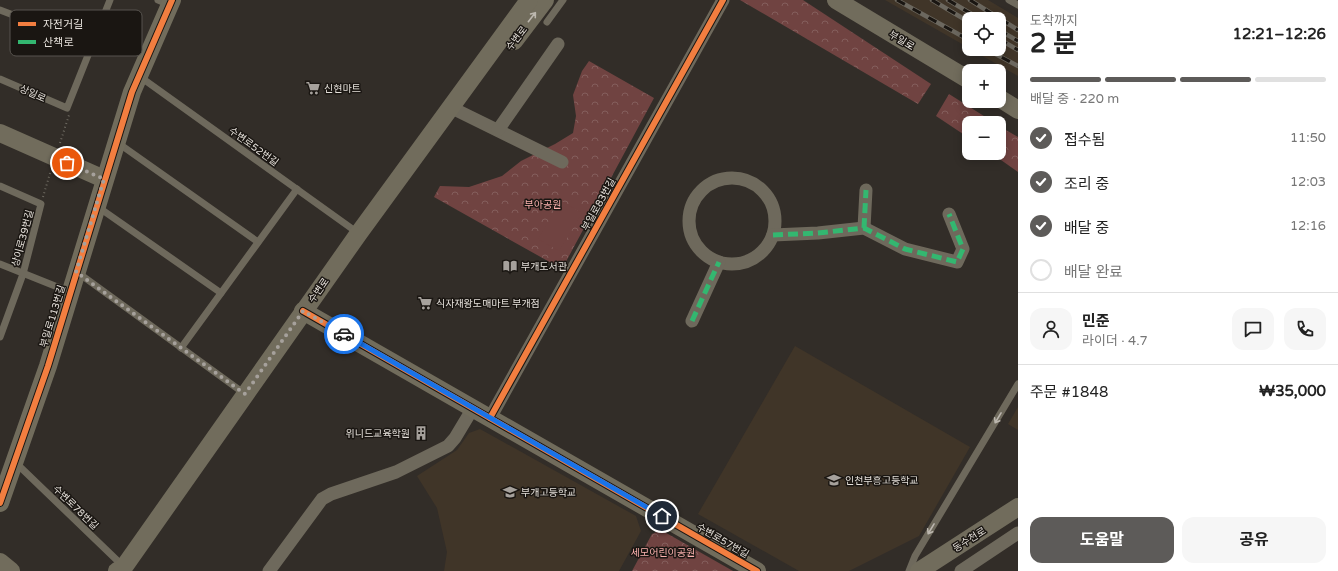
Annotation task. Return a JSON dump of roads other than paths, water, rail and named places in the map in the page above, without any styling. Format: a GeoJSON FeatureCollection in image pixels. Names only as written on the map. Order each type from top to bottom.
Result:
{"type":"FeatureCollection","features":[{"type":"Feature","properties":{"kind":"street","name":"수변로"},"geometry":{"type":"LineString","coordinates":[[455,101],[453,93],[521,0]]}},
{"type":"Feature","properties":{"kind":"street","name":"수변로"},"geometry":{"type":"LineString","coordinates":[[124,570],[303,311],[529,0]]}},
{"type":"Feature","properties":{"kind":"street","name":"수변로"},"geometry":{"type":"LineString","coordinates":[[455,101],[475,92],[545,0]]}},
{"type":"Feature","properties":{"kind":"street","name":"부일로83번길"},"geometry":{"type":"LineString","coordinates":[[490,418],[723,0]]}},
{"type":"Feature","properties":{"kind":"street","name":"부일로"},"geometry":{"type":"LineString","coordinates":[[836,0],[962,76]]}},
{"type":"Feature","properties":{"kind":"street","name":"부일로113번길"},"geometry":{"type":"LineString","coordinates":[[2,491],[14,462],[48,366],[116,141],[132,92],[166,2]]}},
{"type":"Feature","properties":{"kind":"street"},"geometry":{"type":"LineString","coordinates":[[498,130],[558,44]]}},
{"type":"Feature","properties":{"kind":"street"},"geometry":{"type":"LineString","coordinates":[[455,101],[498,130],[562,162]]}},
{"type":"Feature","properties":{"kind":"street"},"geometry":{"type":"LineString","coordinates":[[1006,102],[1018,110]]}},
{"type":"Feature","properties":{"kind":"street"},"geometry":{"type":"LineString","coordinates":[[0,133],[104,179]]}},
{"type":"Feature","properties":{"kind":"street"},"geometry":{"type":"LineString","coordinates":[[726,178],[741,179],[754,184],[765,194],[772,206],[775,221],[773,235],[766,247],[757,256],[745,262],[732,264],[719,262],[706,255],[696,244],[690,231],[689,217],[693,203],[701,191],[712,182],[726,178]]}},
{"type":"Feature","properties":{"kind":"street"},"geometry":{"type":"LineString","coordinates":[[864,228],[866,190]]}},
{"type":"Feature","properties":{"kind":"street"},"geometry":{"type":"LineString","coordinates":[[773,235],[818,233],[864,228],[905,249],[957,262],[963,248],[949,214]]}},
{"type":"Feature","properties":{"kind":"street"},"geometry":{"type":"LineString","coordinates":[[692,321],[719,262]]}},
{"type":"Feature","properties":{"kind":"street","name":"수변로57번길"},"geometry":{"type":"LineString","coordinates":[[303,311],[757,571]]}},
{"type":"Feature","properties":{"kind":"street"},"geometry":{"type":"LineString","coordinates":[[269,571],[322,499],[331,494],[396,472],[448,446],[455,438],[473,408]]}},
{"type":"Feature","properties":{"kind":"street","name":"동수천로"},"geometry":{"type":"LineString","coordinates":[[919,571],[1018,508]]}},
{"type":"Feature","properties":{"kind":"street"},"geometry":{"type":"LineString","coordinates":[[961,571],[1018,533]]}},
{"type":"Feature","properties":{"kind":"street"},"geometry":{"type":"LineString","coordinates":[[0,562],[11,571]]}},
{"type":"Feature","properties":{"kind":"lane"},"geometry":{"type":"LineString","coordinates":[[106,10],[110,0]]}},
{"type":"Feature","properties":{"kind":"lane"},"geometry":{"type":"LineString","coordinates":[[546,22],[563,0]]}},
{"type":"Feature","properties":{"kind":"lane"},"geometry":{"type":"LineString","coordinates":[[1009,0],[1018,5]]}},
{"type":"Feature","properties":{"kind":"lane"},"geometry":{"type":"LineString","coordinates":[[0,10],[10,14]]}},
{"type":"Feature","properties":{"kind":"lane","name":"상일로"},"geometry":{"type":"LineString","coordinates":[[0,79],[67,108],[88,56]]}},
{"type":"Feature","properties":{"kind":"lane","name":"수변로52번길"},"geometry":{"type":"LineString","coordinates":[[139,76],[359,233]]}},
{"type":"Feature","properties":{"kind":"lane"},"geometry":{"type":"LineString","coordinates":[[116,141],[258,242]]}},
{"type":"Feature","properties":{"kind":"lane","name":"상이로39번길"},"geometry":{"type":"LineString","coordinates":[[0,186],[41,204],[22,274],[0,337]]}},
{"type":"Feature","properties":{"kind":"lane"},"geometry":{"type":"LineString","coordinates":[[181,348],[296,189]]}},
{"type":"Feature","properties":{"kind":"lane"},"geometry":{"type":"LineString","coordinates":[[96,206],[221,293]]}},
{"type":"Feature","properties":{"kind":"lane","name":"상이로39번길"},"geometry":{"type":"LineString","coordinates":[[0,264],[70,292]]}},
{"type":"Feature","properties":{"kind":"lane"},"geometry":{"type":"LineString","coordinates":[[76,272],[245,394]]}},
{"type":"Feature","properties":{"kind":"lane"},"geometry":{"type":"LineString","coordinates":[[909,571],[915,556],[1018,384]]}},
{"type":"Feature","properties":{"kind":"lane","name":"수변로78번길"},"geometry":{"type":"LineString","coordinates":[[14,462],[124,570]]}},
{"type":"Feature","properties":{"kind":"railway"},"geometry":{"type":"LineString","coordinates":[[897,0],[962,36]]}},
{"type":"Feature","properties":{"kind":"railway"},"geometry":{"type":"LineString","coordinates":[[932,0],[962,18]]}},
{"type":"Feature","properties":{"kind":"railway"},"geometry":{"type":"LineString","coordinates":[[948,0],[968,12]]}},
{"type":"Feature","properties":{"kind":"railway"},"geometry":{"type":"LineString","coordinates":[[970,0],[1018,30]]}},
{"type":"Feature","properties":{"kind":"railway"},"geometry":{"type":"LineString","coordinates":[[1006,34],[1018,41]]}},
{"type":"Feature","properties":{"kind":"railway"},"geometry":{"type":"LineString","coordinates":[[1006,43],[1018,50]]}},
{"type":"Feature","properties":{"kind":"railway"},"geometry":{"type":"LineString","coordinates":[[999,56],[1018,66]]}},
{"type":"Feature","properties":{"kind":"place","name":"신현마트"},"geometry":{"type":"Point","coordinates":[313,88]}},
{"type":"Feature","properties":{"kind":"place","name":"부개도서관"},"geometry":{"type":"Point","coordinates":[510,266]}},
{"type":"Feature","properties":{"kind":"place","name":"식자재왕도매마트 부개점"},"geometry":{"type":"Point","coordinates":[425,303]}},
{"type":"Feature","properties":{"kind":"place","name":"위니드교육학원"},"geometry":{"type":"Point","coordinates":[421,433]}},
{"type":"Feature","properties":{"kind":"place","name":"인천부흥고등학교"},"geometry":{"type":"Point","coordinates":[834,480]}},
{"type":"Feature","properties":{"kind":"place","name":"부개고등학교"},"geometry":{"type":"Point","coordinates":[510,492]}},
{"type":"Feature","properties":{"kind":"park label","name":"부아공원"},"geometry":{"type":"Point","coordinates":[543,204]}},
{"type":"Feature","properties":{"kind":"park label","name":"세모어린이공원"},"geometry":{"type":"Point","coordinates":[663,552]}}]}
